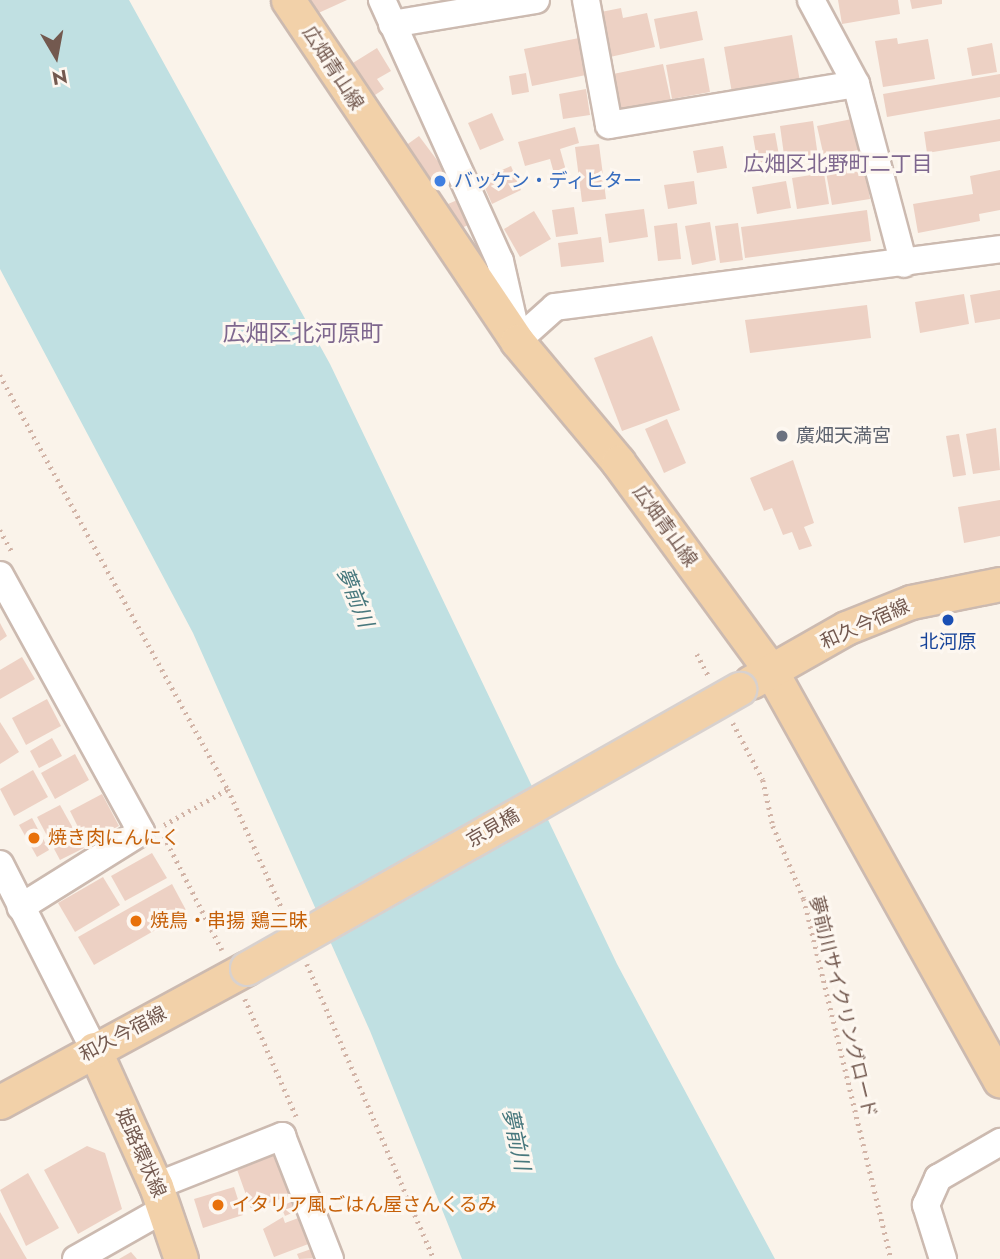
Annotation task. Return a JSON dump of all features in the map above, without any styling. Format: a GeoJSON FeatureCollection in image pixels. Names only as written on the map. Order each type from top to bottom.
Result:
{"type":"FeatureCollection","features":[{"type":"Feature","properties":{"kind":"main road","name":"広畑青山線"},"geometry":{"type":"LineString","coordinates":[[288,0],[517,341],[618,461],[771,671],[1000,1080]]}},
{"type":"Feature","properties":{"kind":"main road","name":"和久今宿線"},"geometry":{"type":"LineString","coordinates":[[727,696],[846,628],[911,602],[1000,584]]}},
{"type":"Feature","properties":{"kind":"main road","name":"京見橋"},"geometry":{"type":"LineString","coordinates":[[247,968],[727,696]]}},
{"type":"Feature","properties":{"kind":"main road","name":"和久今宿線"},"geometry":{"type":"LineString","coordinates":[[0,1102],[247,968]]}},
{"type":"Feature","properties":{"kind":"main road","name":"姫路環状線"},"geometry":{"type":"LineString","coordinates":[[94,1049],[161,1197],[181,1259]]}},
{"type":"Feature","properties":{"kind":"street"},"geometry":{"type":"LineString","coordinates":[[536,0],[387,12],[500,261],[517,341],[555,307],[904,264],[1000,249]]}},
{"type":"Feature","properties":{"kind":"street"},"geometry":{"type":"LineString","coordinates":[[586,0],[609,125],[856,84]]}},
{"type":"Feature","properties":{"kind":"street"},"geometry":{"type":"LineString","coordinates":[[811,0],[856,84],[881,160],[904,264]]}},
{"type":"Feature","properties":{"kind":"street"},"geometry":{"type":"LineString","coordinates":[[0,575],[141,832],[21,907]]}},
{"type":"Feature","properties":{"kind":"street"},"geometry":{"type":"LineString","coordinates":[[1,868],[94,1049]]}},
{"type":"Feature","properties":{"kind":"street"},"geometry":{"type":"LineString","coordinates":[[76,1259],[161,1197],[282,1136],[330,1259]]}},
{"type":"Feature","properties":{"kind":"street"},"geometry":{"type":"LineString","coordinates":[[943,1259],[926,1205],[937,1178],[1000,1142]]}},
{"type":"Feature","properties":{"kind":"path"},"geometry":{"type":"LineString","coordinates":[[0,375],[228,789],[290,927]]}},
{"type":"Feature","properties":{"kind":"path","name":"夢前川サイクリングロード"},"geometry":{"type":"LineString","coordinates":[[697,654],[727,696],[763,780],[773,826],[804,899],[891,1259]]}},
{"type":"Feature","properties":{"kind":"path"},"geometry":{"type":"LineString","coordinates":[[160,828],[228,789]]}},
{"type":"Feature","properties":{"kind":"path"},"geometry":{"type":"LineString","coordinates":[[302,951],[434,1259]]}},
{"type":"Feature","properties":{"kind":"water","name":"夢前川"},"geometry":{"type":"Polygon","coordinates":[[[0,0],[129,0],[330,364],[617,964],[775,1259],[462,1259],[370,1031],[193,633],[0,269],[0,0]]]}},
{"type":"Feature","properties":{"kind":"building"},"geometry":{"type":"Polygon","coordinates":[[[307,0],[347,0],[314,15],[307,0]]]}},
{"type":"Feature","properties":{"kind":"building"},"geometry":{"type":"Polygon","coordinates":[[[838,0],[898,0],[900,14],[842,24],[838,0]]]}},
{"type":"Feature","properties":{"kind":"building"},"geometry":{"type":"Polygon","coordinates":[[[910,0],[942,0],[942,4],[912,9],[910,0]]]}},
{"type":"Feature","properties":{"kind":"building"},"geometry":{"type":"Polygon","coordinates":[[[621,8],[623,18],[647,13],[655,47],[601,59],[591,14],[621,8]]]}},
{"type":"Feature","properties":{"kind":"building"},"geometry":{"type":"Polygon","coordinates":[[[697,11],[703,40],[660,49],[654,19],[697,11]]]}},
{"type":"Feature","properties":{"kind":"building"},"geometry":{"type":"Polygon","coordinates":[[[792,35],[800,82],[732,93],[724,47],[792,35]]]}},
{"type":"Feature","properties":{"kind":"building"},"geometry":{"type":"Polygon","coordinates":[[[579,38],[586,75],[532,86],[524,49],[579,38]]]}},
{"type":"Feature","properties":{"kind":"building"},"geometry":{"type":"Polygon","coordinates":[[[897,38],[898,44],[928,39],[935,79],[883,87],[875,41],[897,38]]]}},
{"type":"Feature","properties":{"kind":"building"},"geometry":{"type":"Polygon","coordinates":[[[992,43],[997,72],[972,76],[967,48],[992,43]]]}},
{"type":"Feature","properties":{"kind":"building"},"geometry":{"type":"Polygon","coordinates":[[[377,48],[391,71],[377,79],[384,89],[369,99],[348,66],[377,48]]]}},
{"type":"Feature","properties":{"kind":"building"},"geometry":{"type":"Polygon","coordinates":[[[704,58],[710,92],[672,99],[666,65],[704,58]]]}},
{"type":"Feature","properties":{"kind":"building"},"geometry":{"type":"Polygon","coordinates":[[[663,64],[671,101],[616,112],[608,75],[663,64]]]}},
{"type":"Feature","properties":{"kind":"building"},"geometry":{"type":"Polygon","coordinates":[[[526,73],[529,92],[512,95],[509,76],[526,73]]]}},
{"type":"Feature","properties":{"kind":"building"},"geometry":{"type":"Polygon","coordinates":[[[1000,74],[1000,97],[887,117],[883,94],[1000,74]]]}},
{"type":"Feature","properties":{"kind":"building"},"geometry":{"type":"Polygon","coordinates":[[[586,89],[590,115],[563,119],[559,94],[586,89]]]}},
{"type":"Feature","properties":{"kind":"building"},"geometry":{"type":"Polygon","coordinates":[[[492,113],[504,140],[480,150],[468,123],[492,113]]]}},
{"type":"Feature","properties":{"kind":"building"},"geometry":{"type":"Polygon","coordinates":[[[852,119],[858,150],[824,157],[817,126],[852,119]]]}},
{"type":"Feature","properties":{"kind":"building"},"geometry":{"type":"Polygon","coordinates":[[[1000,119],[1000,141],[927,153],[924,132],[1000,119]]]}},
{"type":"Feature","properties":{"kind":"building"},"geometry":{"type":"Polygon","coordinates":[[[813,121],[818,157],[785,162],[780,126],[813,121]]]}},
{"type":"Feature","properties":{"kind":"building"},"geometry":{"type":"Polygon","coordinates":[[[575,127],[579,143],[560,149],[567,174],[555,177],[550,159],[525,166],[518,142],[575,127]]]}},
{"type":"Feature","properties":{"kind":"building"},"geometry":{"type":"Polygon","coordinates":[[[775,133],[780,161],[758,165],[753,136],[775,133]]]}},
{"type":"Feature","properties":{"kind":"building"},"geometry":{"type":"Polygon","coordinates":[[[419,136],[452,180],[438,190],[405,146],[419,136]]]}},
{"type":"Feature","properties":{"kind":"building"},"geometry":{"type":"Polygon","coordinates":[[[599,144],[606,199],[582,202],[575,147],[599,144]]]}},
{"type":"Feature","properties":{"kind":"building"},"geometry":{"type":"Polygon","coordinates":[[[723,146],[727,168],[697,173],[693,151],[723,146]]]}},
{"type":"Feature","properties":{"kind":"building"},"geometry":{"type":"Polygon","coordinates":[[[865,165],[870,199],[832,205],[826,172],[865,165]]]}},
{"type":"Feature","properties":{"kind":"building"},"geometry":{"type":"Polygon","coordinates":[[[511,166],[521,190],[492,204],[481,179],[511,166]]]}},
{"type":"Feature","properties":{"kind":"building"},"geometry":{"type":"Polygon","coordinates":[[[1000,170],[1000,210],[979,214],[980,221],[918,233],[913,204],[973,194],[970,176],[1000,170]]]}},
{"type":"Feature","properties":{"kind":"building"},"geometry":{"type":"Polygon","coordinates":[[[824,173],[829,204],[797,209],[792,178],[824,173]]]}},
{"type":"Feature","properties":{"kind":"building"},"geometry":{"type":"Polygon","coordinates":[[[694,181],[697,204],[668,209],[664,185],[694,181]]]}},
{"type":"Feature","properties":{"kind":"building"},"geometry":{"type":"Polygon","coordinates":[[[786,181],[791,208],[757,214],[752,187],[786,181]]]}},
{"type":"Feature","properties":{"kind":"building"},"geometry":{"type":"Polygon","coordinates":[[[462,198],[473,223],[459,229],[448,204],[462,198]]]}},
{"type":"Feature","properties":{"kind":"building"},"geometry":{"type":"Polygon","coordinates":[[[574,207],[578,234],[556,237],[552,210],[574,207]]]}},
{"type":"Feature","properties":{"kind":"building"},"geometry":{"type":"Polygon","coordinates":[[[644,209],[648,237],[609,243],[605,214],[644,209]]]}},
{"type":"Feature","properties":{"kind":"building"},"geometry":{"type":"Polygon","coordinates":[[[867,210],[871,241],[745,258],[741,227],[867,210]]]}},
{"type":"Feature","properties":{"kind":"building"},"geometry":{"type":"Polygon","coordinates":[[[534,211],[551,239],[520,257],[504,229],[534,211]]]}},
{"type":"Feature","properties":{"kind":"building"},"geometry":{"type":"Polygon","coordinates":[[[710,222],[716,260],[692,265],[685,226],[710,222]]]}},
{"type":"Feature","properties":{"kind":"building"},"geometry":{"type":"Polygon","coordinates":[[[677,223],[681,259],[658,261],[654,226],[677,223]]]}},
{"type":"Feature","properties":{"kind":"building"},"geometry":{"type":"Polygon","coordinates":[[[738,223],[743,260],[720,263],[715,226],[738,223]]]}},
{"type":"Feature","properties":{"kind":"building"},"geometry":{"type":"Polygon","coordinates":[[[601,237],[604,262],[561,267],[558,243],[601,237]]]}},
{"type":"Feature","properties":{"kind":"building"},"geometry":{"type":"Polygon","coordinates":[[[1000,290],[1000,319],[975,323],[970,295],[1000,290]]]}},
{"type":"Feature","properties":{"kind":"building"},"geometry":{"type":"Polygon","coordinates":[[[964,294],[969,324],[920,333],[915,302],[964,294]]]}},
{"type":"Feature","properties":{"kind":"building"},"geometry":{"type":"Polygon","coordinates":[[[867,305],[871,338],[750,353],[745,320],[867,305]]]}},
{"type":"Feature","properties":{"kind":"building"},"geometry":{"type":"Polygon","coordinates":[[[652,336],[680,410],[622,431],[594,358],[652,336]]]}},
{"type":"Feature","properties":{"kind":"building"},"geometry":{"type":"Polygon","coordinates":[[[667,419],[686,463],[664,473],[645,429],[667,419]]]}},
{"type":"Feature","properties":{"kind":"building"},"geometry":{"type":"Polygon","coordinates":[[[996,428],[1000,470],[973,474],[966,434],[996,428]]]}},
{"type":"Feature","properties":{"kind":"building"},"geometry":{"type":"Polygon","coordinates":[[[959,434],[966,475],[953,477],[946,436],[959,434]]]}},
{"type":"Feature","properties":{"kind":"building"},"geometry":{"type":"Polygon","coordinates":[[[793,460],[814,523],[804,527],[812,546],[799,550],[792,532],[783,535],[772,508],[764,511],[750,478],[793,460]]]}},
{"type":"Feature","properties":{"kind":"building"},"geometry":{"type":"Polygon","coordinates":[[[1000,500],[1000,536],[964,543],[958,507],[1000,500]]]}},
{"type":"Feature","properties":{"kind":"building"},"geometry":{"type":"Polygon","coordinates":[[[0,623],[7,636],[0,641],[0,623]]]}},
{"type":"Feature","properties":{"kind":"building"},"geometry":{"type":"Polygon","coordinates":[[[22,657],[35,679],[0,699],[0,670],[22,657]]]}},
{"type":"Feature","properties":{"kind":"building"},"geometry":{"type":"Polygon","coordinates":[[[47,699],[61,726],[26,745],[12,718],[47,699]]]}},
{"type":"Feature","properties":{"kind":"building"},"geometry":{"type":"Polygon","coordinates":[[[0,722],[19,752],[0,764],[0,722]]]}},
{"type":"Feature","properties":{"kind":"building"},"geometry":{"type":"Polygon","coordinates":[[[52,738],[62,756],[39,768],[30,751],[52,738]]]}},
{"type":"Feature","properties":{"kind":"building"},"geometry":{"type":"Polygon","coordinates":[[[75,754],[89,780],[55,799],[41,773],[75,754]]]}},
{"type":"Feature","properties":{"kind":"building"},"geometry":{"type":"Polygon","coordinates":[[[33,770],[48,797],[14,816],[0,789],[33,770]]]}},
{"type":"Feature","properties":{"kind":"building"},"geometry":{"type":"Polygon","coordinates":[[[102,794],[119,826],[86,843],[70,811],[102,794]]]}},
{"type":"Feature","properties":{"kind":"building"},"geometry":{"type":"Polygon","coordinates":[[[60,805],[84,848],[60,860],[37,817],[60,805]]]}},
{"type":"Feature","properties":{"kind":"building","name":"焼き肉にんにく"},"geometry":{"type":"Polygon","coordinates":[[[32,818],[49,850],[37,857],[19,825],[32,818]]]}},
{"type":"Feature","properties":{"kind":"building"},"geometry":{"type":"Polygon","coordinates":[[[152,853],[167,878],[125,901],[111,876],[152,853]]]}},
{"type":"Feature","properties":{"kind":"building"},"geometry":{"type":"Polygon","coordinates":[[[103,877],[120,905],[75,932],[58,903],[103,877]]]}},
{"type":"Feature","properties":{"kind":"building"},"geometry":{"type":"Polygon","coordinates":[[[172,884],[187,912],[94,965],[78,937],[172,884]]]}},
{"type":"Feature","properties":{"kind":"building"},"geometry":{"type":"Polygon","coordinates":[[[87,1146],[105,1153],[122,1209],[78,1234],[44,1170],[87,1146]]]}},
{"type":"Feature","properties":{"kind":"building"},"geometry":{"type":"Polygon","coordinates":[[[276,1152],[292,1195],[251,1209],[234,1161],[252,1164],[276,1152]]]}},
{"type":"Feature","properties":{"kind":"building"},"geometry":{"type":"Polygon","coordinates":[[[28,1173],[59,1228],[26,1246],[0,1190],[28,1173]]]}},
{"type":"Feature","properties":{"kind":"building"},"geometry":{"type":"Polygon","coordinates":[[[234,1187],[243,1215],[203,1228],[194,1199],[234,1187]]]}},
{"type":"Feature","properties":{"kind":"building"},"geometry":{"type":"Polygon","coordinates":[[[296,1199],[301,1209],[285,1216],[281,1207],[296,1199]]]}},
{"type":"Feature","properties":{"kind":"building"},"geometry":{"type":"Polygon","coordinates":[[[0,1212],[24,1254],[27,1259],[0,1259],[0,1212]]]}},
{"type":"Feature","properties":{"kind":"building"},"geometry":{"type":"Polygon","coordinates":[[[283,1217],[285,1223],[301,1217],[311,1243],[274,1257],[263,1229],[283,1217]]]}},
{"type":"Feature","properties":{"kind":"building"},"geometry":{"type":"Polygon","coordinates":[[[314,1248],[318,1258],[299,1259],[297,1254],[314,1248]]]}},
{"type":"Feature","properties":{"kind":"building"},"geometry":{"type":"Polygon","coordinates":[[[131,1252],[137,1259],[119,1259],[131,1252]]]}},
{"type":"Feature","properties":{"kind":"place","name":"バッケン・ディヒター"},"geometry":{"type":"Point","coordinates":[440,181]}},
{"type":"Feature","properties":{"kind":"place","name":"廣畑天満宮"},"geometry":{"type":"Point","coordinates":[782,436]}},
{"type":"Feature","properties":{"kind":"place","name":"北河原"},"geometry":{"type":"Point","coordinates":[948,620]}},
{"type":"Feature","properties":{"kind":"place","name":"焼き肉にんにく"},"geometry":{"type":"Point","coordinates":[34,838]}},
{"type":"Feature","properties":{"kind":"place","name":"焼鳥・串揚 鶏三昧"},"geometry":{"type":"Point","coordinates":[136,921]}},
{"type":"Feature","properties":{"kind":"place","name":"イタリア風ごはん屋さんくるみ"},"geometry":{"type":"Point","coordinates":[218,1205]}},
{"type":"Feature","properties":{"kind":"district","name":"広畑区北野町二丁目"},"geometry":{"type":"Point","coordinates":[838,164]}},
{"type":"Feature","properties":{"kind":"district","name":"広畑区北河原町"},"geometry":{"type":"Point","coordinates":[303,333]}}]}
